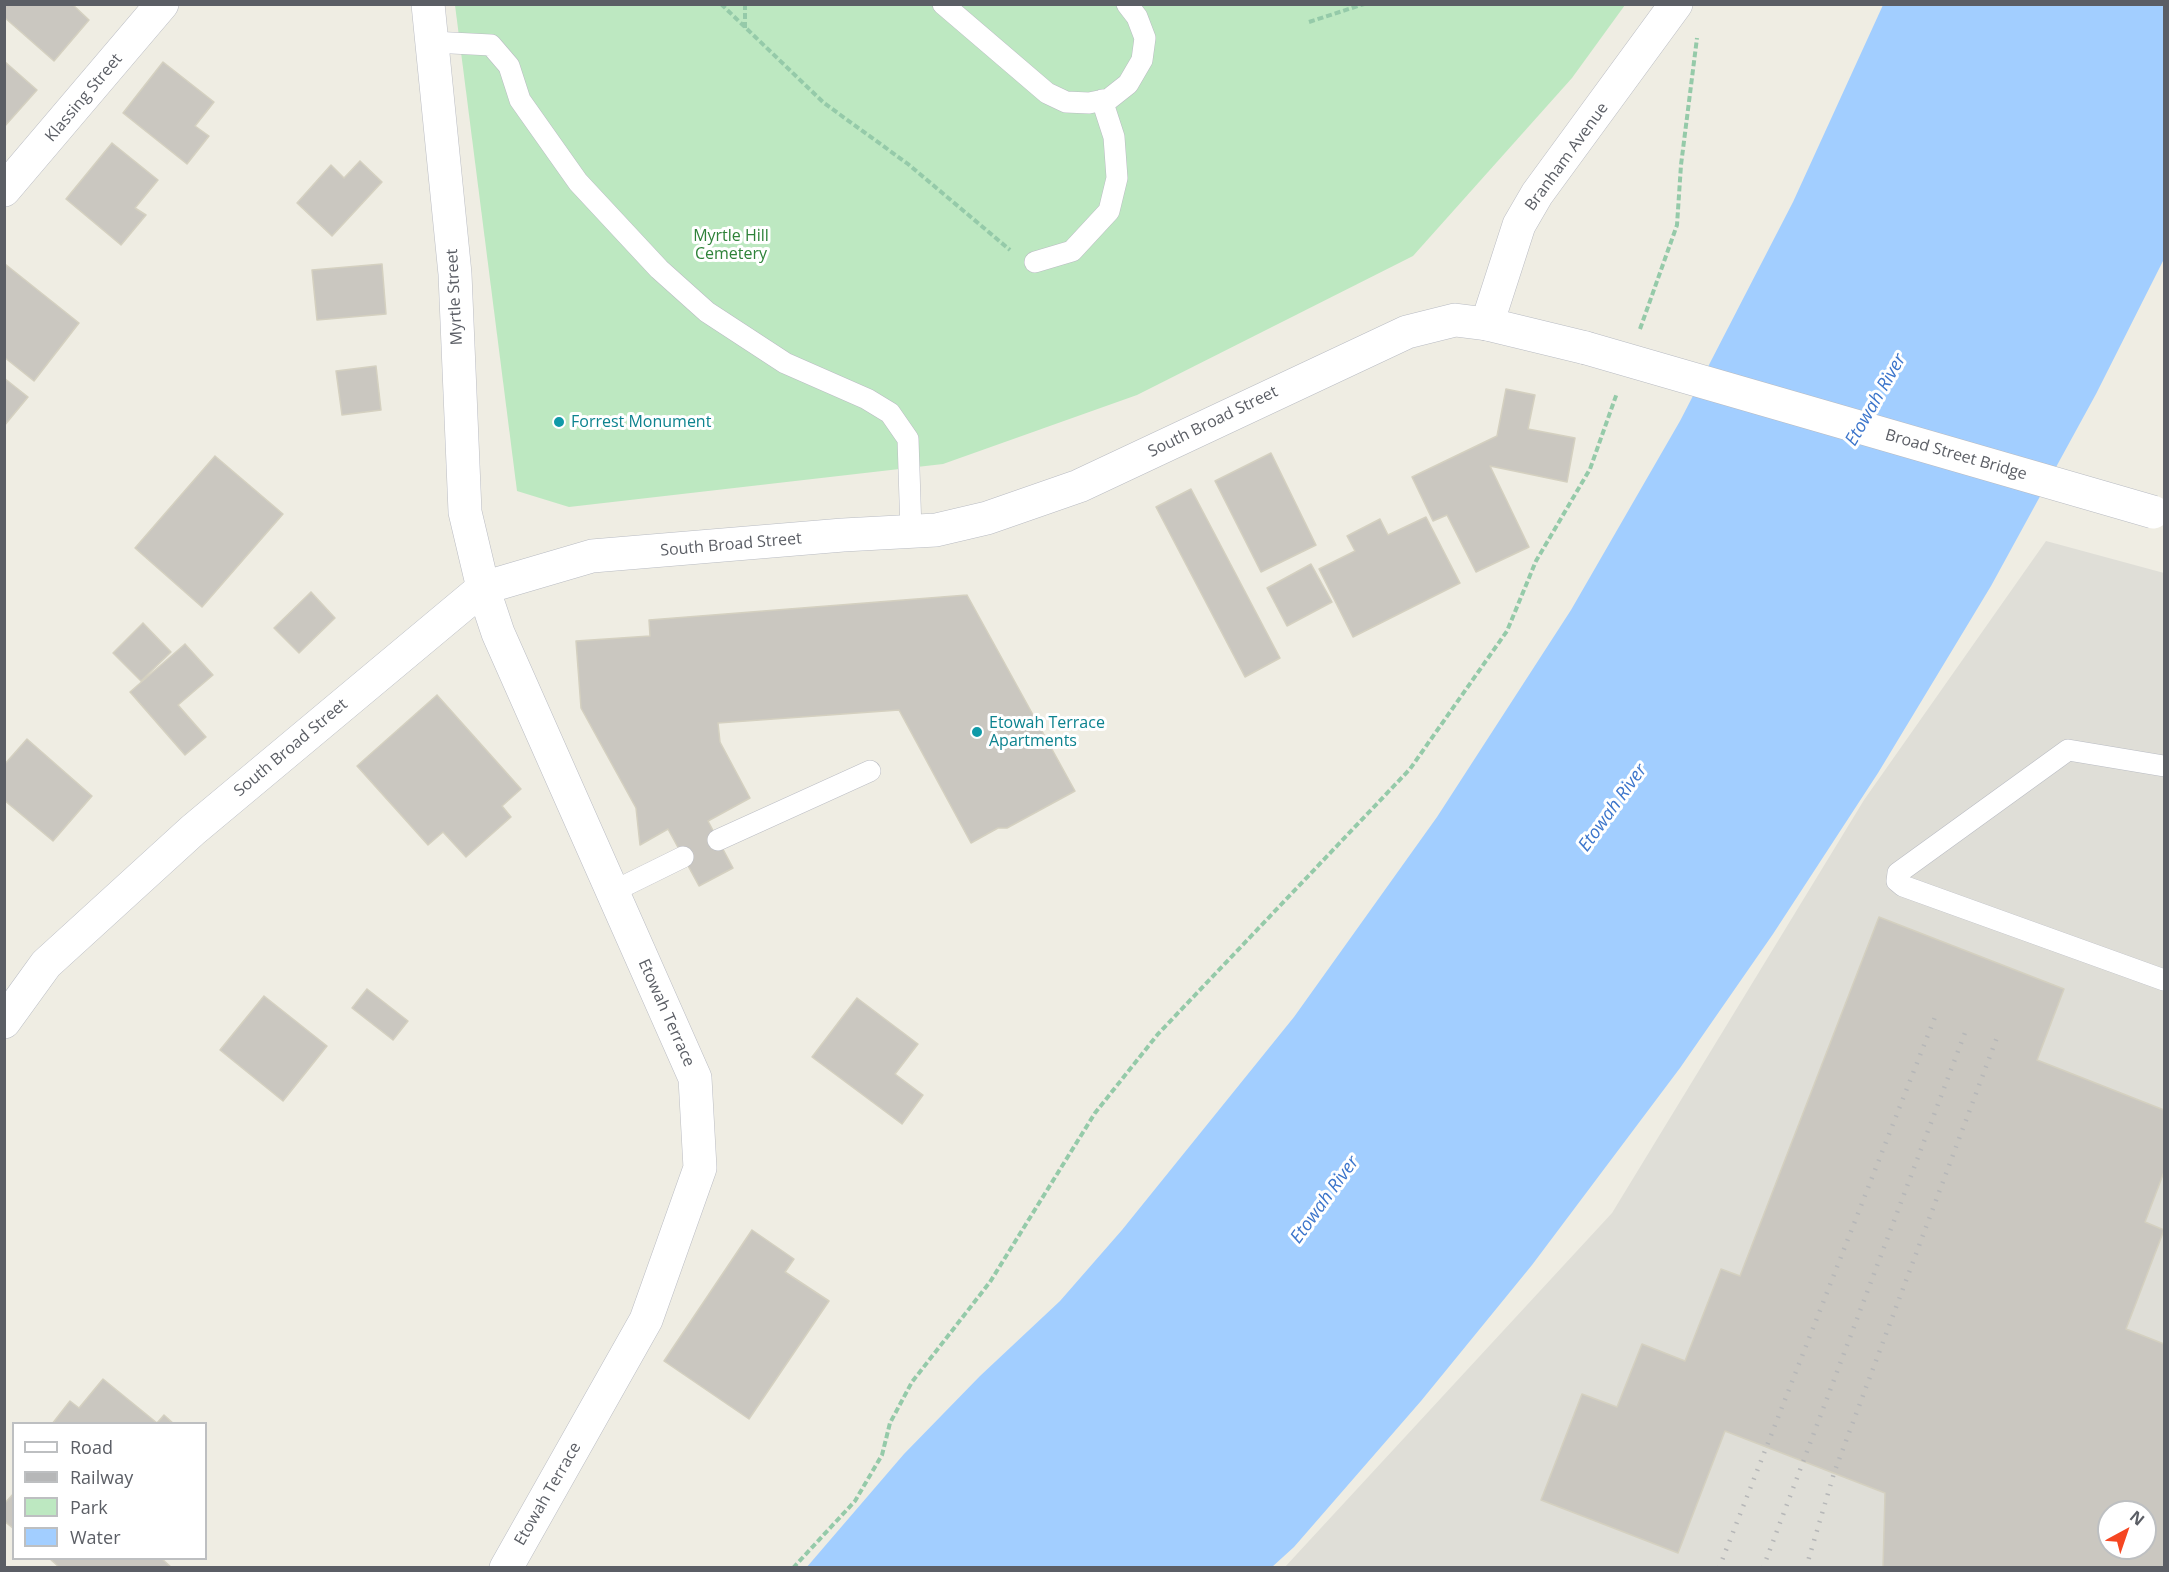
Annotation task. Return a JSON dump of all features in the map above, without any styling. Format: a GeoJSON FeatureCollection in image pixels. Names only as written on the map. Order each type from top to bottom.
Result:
{"type":"FeatureCollection","features":[{"type":"Feature","properties":{"kind":"main road","name":"Klassing Street"},"geometry":{"type":"LineString","coordinates":[[4,190],[162,4]]}},
{"type":"Feature","properties":{"kind":"main road","name":"Myrtle Street"},"geometry":{"type":"LineString","coordinates":[[428,4],[455,274],[465,512],[483,588]]}},
{"type":"Feature","properties":{"kind":"main road","name":"Branham Avenue"},"geometry":{"type":"LineString","coordinates":[[1487,324],[1519,225],[1537,194],[1687,16]]}},
{"type":"Feature","properties":{"kind":"main road","name":"South Broad Street"},"geometry":{"type":"LineString","coordinates":[[4,1022],[46,964],[193,830],[483,588],[592,556],[936,530],[987,518],[1079,486],[1407,332],[1455,320],[1487,324],[1586,348]]}},
{"type":"Feature","properties":{"kind":"main road","name":"Broad Street Bridge"},"geometry":{"type":"LineString","coordinates":[[1586,348],[2159,513]]}},
{"type":"Feature","properties":{"kind":"main road","name":"Etowah Terrace"},"geometry":{"type":"LineString","coordinates":[[483,588],[498,633],[695,1078],[700,1168],[646,1320],[506,1568]]}},
{"type":"Feature","properties":{"kind":"lane"},"geometry":{"type":"LineString","coordinates":[[943,4],[1047,93],[1066,102],[1089,103],[1109,99],[1128,84],[1142,60],[1145,38],[1137,17],[1127,4]]}},
{"type":"Feature","properties":{"kind":"lane"},"geometry":{"type":"LineString","coordinates":[[432,42],[491,45],[509,66],[520,100],[578,182],[659,269],[707,312],[785,363],[867,399],[890,413],[908,439],[911,531]]}},
{"type":"Feature","properties":{"kind":"lane"},"geometry":{"type":"LineString","coordinates":[[1035,262],[1071,250],[1108,211],[1117,178],[1114,137],[1102,100]]}},
{"type":"Feature","properties":{"kind":"lane"},"geometry":{"type":"LineString","coordinates":[[2164,766],[2068,750],[1898,873],[1897,881],[1903,886],[2164,980]]}},
{"type":"Feature","properties":{"kind":"lane"},"geometry":{"type":"LineString","coordinates":[[718,840],[870,771]]}},
{"type":"Feature","properties":{"kind":"lane"},"geometry":{"type":"LineString","coordinates":[[612,892],[683,857]]}},
{"type":"Feature","properties":{"kind":"path"},"geometry":{"type":"LineString","coordinates":[[721,4],[824,103],[908,165],[1002,246],[1035,262]]}},
{"type":"Feature","properties":{"kind":"path"},"geometry":{"type":"LineString","coordinates":[[745,4],[745,29]]}},
{"type":"Feature","properties":{"kind":"path"},"geometry":{"type":"LineString","coordinates":[[1309,22],[1364,4]]}},
{"type":"Feature","properties":{"kind":"path"},"geometry":{"type":"LineString","coordinates":[[1638,336],[1677,225],[1687,16]]}},
{"type":"Feature","properties":{"kind":"path"},"geometry":{"type":"LineString","coordinates":[[793,1568],[855,1501],[882,1455],[890,1423],[912,1382],[990,1282],[1095,1113],[1158,1034],[1257,933],[1410,770],[1507,631],[1536,561],[1590,469],[1618,391]]}},
{"type":"Feature","properties":{"kind":"shaded area"},"geometry":{"type":"Polygon","coordinates":[[[2046,541],[2164,573],[2164,1567],[1284,1568],[1612,1213],[1864,800],[2046,541]]]}},
{"type":"Feature","properties":{"kind":"green space","name":"Myrtle Hill Cemetery"},"geometry":{"type":"Polygon","coordinates":[[[455,5],[1625,5],[1572,78],[1413,256],[1137,395],[943,464],[569,507],[517,491],[455,5]]]}},
{"type":"Feature","properties":{"kind":"water","name":"Etowah River"},"geometry":{"type":"Polygon","coordinates":[[[1883,5],[2164,5],[2164,259],[2096,394],[1991,586],[1878,773],[1773,934],[1680,1068],[1532,1265],[1421,1401],[1294,1547],[1272,1567],[806,1568],[904,1454],[980,1376],[1060,1301],[1122,1230],[1294,1017],[1437,817],[1571,610],[1680,421],[1793,202],[1883,5]]]}},
{"type":"Feature","properties":{"kind":"building"},"geometry":{"type":"Polygon","coordinates":[[[4,4],[72,4],[89,20],[54,61],[4,17],[4,4]]]}},
{"type":"Feature","properties":{"kind":"building"},"geometry":{"type":"Polygon","coordinates":[[[4,61],[37,90],[4,127],[4,61]]]}},
{"type":"Feature","properties":{"kind":"building"},"geometry":{"type":"Polygon","coordinates":[[[163,62],[214,102],[195,126],[209,136],[187,164],[123,113],[163,62]]]}},
{"type":"Feature","properties":{"kind":"building"},"geometry":{"type":"Polygon","coordinates":[[[112,143],[158,180],[135,208],[146,215],[121,245],[66,199],[112,143]]]}},
{"type":"Feature","properties":{"kind":"building"},"geometry":{"type":"Polygon","coordinates":[[[360,161],[382,182],[332,236],[297,203],[331,165],[344,178],[360,161]]]}},
{"type":"Feature","properties":{"kind":"building"},"geometry":{"type":"Polygon","coordinates":[[[5,264],[79,323],[34,381],[4,357],[5,264]]]}},
{"type":"Feature","properties":{"kind":"building"},"geometry":{"type":"Polygon","coordinates":[[[382,264],[386,314],[317,320],[312,270],[382,264]]]}},
{"type":"Feature","properties":{"kind":"building"},"geometry":{"type":"Polygon","coordinates":[[[376,366],[381,410],[342,415],[336,371],[376,366]]]}},
{"type":"Feature","properties":{"kind":"building"},"geometry":{"type":"Polygon","coordinates":[[[4,378],[28,397],[4,426],[4,378]]]}},
{"type":"Feature","properties":{"kind":"building"},"geometry":{"type":"Polygon","coordinates":[[[1506,389],[1535,395],[1528,429],[1575,438],[1567,482],[1490,466],[1529,547],[1476,572],[1447,515],[1433,521],[1412,477],[1497,436],[1506,389]]]}},
{"type":"Feature","properties":{"kind":"building"},"geometry":{"type":"Polygon","coordinates":[[[1271,453],[1316,545],[1261,572],[1215,481],[1271,453]]]}},
{"type":"Feature","properties":{"kind":"building"},"geometry":{"type":"Polygon","coordinates":[[[215,456],[283,514],[202,607],[135,548],[215,456]]]}},
{"type":"Feature","properties":{"kind":"building"},"geometry":{"type":"Polygon","coordinates":[[[1191,489],[1280,658],[1245,677],[1156,507],[1191,489]]]}},
{"type":"Feature","properties":{"kind":"building"},"geometry":{"type":"Polygon","coordinates":[[[1426,517],[1460,583],[1353,637],[1319,569],[1355,551],[1347,536],[1380,519],[1388,535],[1426,517]]]}},
{"type":"Feature","properties":{"kind":"building"},"geometry":{"type":"Polygon","coordinates":[[[1311,564],[1332,602],[1287,626],[1267,588],[1311,564]]]}},
{"type":"Feature","properties":{"kind":"building"},"geometry":{"type":"Polygon","coordinates":[[[311,592],[335,618],[299,653],[274,628],[311,592]]]}},
{"type":"Feature","properties":{"kind":"building","name":"Etowah Terrace Apartments"},"geometry":{"type":"Polygon","coordinates":[[[967,595],[1075,791],[1007,828],[998,828],[971,843],[899,710],[718,723],[720,742],[750,798],[708,821],[733,868],[699,886],[668,829],[640,845],[636,808],[581,708],[576,641],[650,636],[649,620],[967,595]]]}},
{"type":"Feature","properties":{"kind":"building"},"geometry":{"type":"Polygon","coordinates":[[[143,623],[171,652],[141,681],[113,653],[143,623]]]}},
{"type":"Feature","properties":{"kind":"building"},"geometry":{"type":"Polygon","coordinates":[[[185,644],[213,675],[178,705],[206,737],[185,755],[130,692],[185,644]]]}},
{"type":"Feature","properties":{"kind":"building"},"geometry":{"type":"Polygon","coordinates":[[[437,695],[521,789],[502,806],[511,817],[466,857],[443,832],[428,845],[357,766],[437,695]]]}},
{"type":"Feature","properties":{"kind":"building"},"geometry":{"type":"Polygon","coordinates":[[[27,739],[92,796],[53,841],[4,800],[4,765],[27,739]]]}},
{"type":"Feature","properties":{"kind":"building"},"geometry":{"type":"Polygon","coordinates":[[[1879,917],[2064,989],[2037,1060],[2164,1110],[2164,1172],[2145,1222],[2164,1230],[2126,1329],[2164,1344],[2164,1568],[1883,1568],[1885,1493],[1725,1431],[1678,1553],[1541,1500],[1582,1394],[1617,1407],[1642,1344],[1685,1361],[1721,1269],[1740,1276],[1879,917]]]}},
{"type":"Feature","properties":{"kind":"building"},"geometry":{"type":"Polygon","coordinates":[[[367,989],[408,1021],[393,1040],[352,1008],[367,989]]]}},
{"type":"Feature","properties":{"kind":"building"},"geometry":{"type":"Polygon","coordinates":[[[264,996],[327,1046],[283,1101],[220,1050],[264,996]]]}},
{"type":"Feature","properties":{"kind":"building"},"geometry":{"type":"Polygon","coordinates":[[[857,998],[918,1044],[895,1074],[923,1095],[902,1124],[812,1057],[857,998]]]}},
{"type":"Feature","properties":{"kind":"building"},"geometry":{"type":"Polygon","coordinates":[[[752,1230],[794,1259],[785,1272],[829,1301],[749,1419],[664,1361],[752,1230]]]}},
{"type":"Feature","properties":{"kind":"building"},"geometry":{"type":"Polygon","coordinates":[[[103,1379],[156,1422],[54,1422],[70,1401],[79,1408],[103,1379]]]}},
{"type":"Feature","properties":{"kind":"building"},"geometry":{"type":"Polygon","coordinates":[[[164,1415],[172,1422],[158,1422],[164,1415]]]}},
{"type":"Feature","properties":{"kind":"building"},"geometry":{"type":"Polygon","coordinates":[[[12,1495],[12,1527],[4,1521],[4,1504],[12,1495]]]}},
{"type":"Feature","properties":{"kind":"building"},"geometry":{"type":"Polygon","coordinates":[[[51,1560],[163,1560],[172,1568],[60,1568],[51,1560]]]}},
{"type":"Feature","properties":{"kind":"railway"},"geometry":{"type":"LineString","coordinates":[[1719,1568],[1935,1017]]}},
{"type":"Feature","properties":{"kind":"railway"},"geometry":{"type":"LineString","coordinates":[[1763,1568],[1966,1030]]}},
{"type":"Feature","properties":{"kind":"railway"},"geometry":{"type":"LineString","coordinates":[[1806,1568],[1834,1473],[1999,1032]]}},
{"type":"Feature","properties":{"kind":"place","name":"Forrest Monument"},"geometry":{"type":"Point","coordinates":[559,422]}},
{"type":"Feature","properties":{"kind":"place","name":"Etowah Terrace Apartments"},"geometry":{"type":"Point","coordinates":[977,732]}}]}
